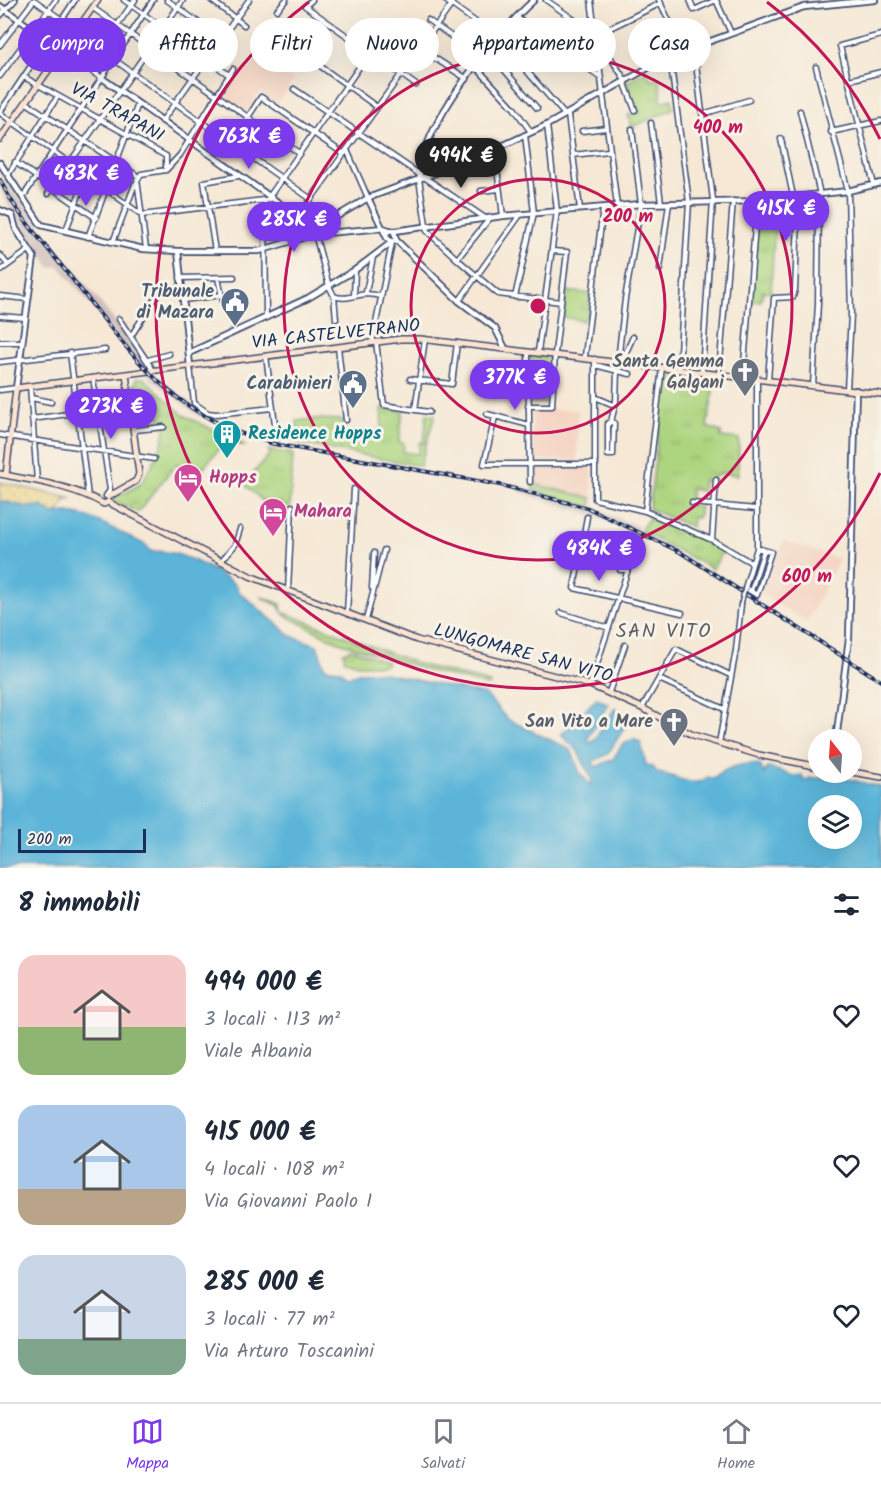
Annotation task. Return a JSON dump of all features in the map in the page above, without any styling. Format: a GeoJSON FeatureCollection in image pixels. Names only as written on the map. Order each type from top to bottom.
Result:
{"type":"FeatureCollection","features":[{"type":"Feature","properties":{"kind":"main road"},"geometry":{"type":"LineString","coordinates":[[85,18],[98,0]]}},
{"type":"Feature","properties":{"kind":"main road"},"geometry":{"type":"LineString","coordinates":[[0,140],[48,72]]}},
{"type":"Feature","properties":{"kind":"main road","name":"VIA CASTELVETRANO"},"geometry":{"type":"LineString","coordinates":[[16,388],[338,346],[425,339],[585,356],[881,394]]}},
{"type":"Feature","properties":{"kind":"main road"},"geometry":{"type":"LineString","coordinates":[[105,499],[138,479],[135,430],[126,374]]}},
{"type":"Feature","properties":{"kind":"main road"},"geometry":{"type":"LineString","coordinates":[[3,474],[11,436],[16,388]]}},
{"type":"Feature","properties":{"kind":"main road","name":"LUNGOMARE SAN VITO"},"geometry":{"type":"LineString","coordinates":[[3,474],[105,499],[221,562],[288,591],[417,640],[590,685],[642,708],[693,735],[759,755],[808,765]]}},
{"type":"Feature","properties":{"kind":"main road"},"geometry":{"type":"LineString","coordinates":[[862,774],[881,777]]}},
{"type":"Feature","properties":{"kind":"street"},"geometry":{"type":"LineString","coordinates":[[0,16],[15,0]]}},
{"type":"Feature","properties":{"kind":"street"},"geometry":{"type":"LineString","coordinates":[[20,18],[34,0],[59,18]]}},
{"type":"Feature","properties":{"kind":"street"},"geometry":{"type":"LineString","coordinates":[[42,18],[56,0]]}},
{"type":"Feature","properties":{"kind":"street"},"geometry":{"type":"LineString","coordinates":[[63,18],[75,0]]}},
{"type":"Feature","properties":{"kind":"street"},"geometry":{"type":"LineString","coordinates":[[124,0],[149,18]]}},
{"type":"Feature","properties":{"kind":"street"},"geometry":{"type":"LineString","coordinates":[[122,18],[135,0]]}},
{"type":"Feature","properties":{"kind":"street"},"geometry":{"type":"LineString","coordinates":[[126,41],[153,0]]}},
{"type":"Feature","properties":{"kind":"street"},"geometry":{"type":"LineString","coordinates":[[167,0],[192,18]]}},
{"type":"Feature","properties":{"kind":"street"},"geometry":{"type":"LineString","coordinates":[[170,18],[183,0]]}},
{"type":"Feature","properties":{"kind":"street"},"geometry":{"type":"LineString","coordinates":[[210,0],[235,18]]}},
{"type":"Feature","properties":{"kind":"street"},"geometry":{"type":"LineString","coordinates":[[237,18],[249,0]]}},
{"type":"Feature","properties":{"kind":"street"},"geometry":{"type":"LineString","coordinates":[[278,10],[286,0]]}},
{"type":"Feature","properties":{"kind":"street"},"geometry":{"type":"LineString","coordinates":[[312,0],[304,6],[345,36]]}},
{"type":"Feature","properties":{"kind":"street"},"geometry":{"type":"LineString","coordinates":[[445,0],[471,18]]}},
{"type":"Feature","properties":{"kind":"street"},"geometry":{"type":"LineString","coordinates":[[534,0],[516,17],[600,77]]}},
{"type":"Feature","properties":{"kind":"street"},"geometry":{"type":"LineString","coordinates":[[546,0],[572,18]]}},
{"type":"Feature","properties":{"kind":"street"},"geometry":{"type":"LineString","coordinates":[[591,0],[594,18]]}},
{"type":"Feature","properties":{"kind":"street"},"geometry":{"type":"LineString","coordinates":[[690,0],[694,10],[716,0],[731,33]]}},
{"type":"Feature","properties":{"kind":"street"},"geometry":{"type":"LineString","coordinates":[[711,41],[804,7],[844,1],[875,0]]}},
{"type":"Feature","properties":{"kind":"street"},"geometry":{"type":"LineString","coordinates":[[616,24],[660,1],[668,18]]}},
{"type":"Feature","properties":{"kind":"street"},"geometry":{"type":"LineString","coordinates":[[439,21],[452,4]]}},
{"type":"Feature","properties":{"kind":"street"},"geometry":{"type":"LineString","coordinates":[[0,6],[18,20],[0,45]]}},
{"type":"Feature","properties":{"kind":"street"},"geometry":{"type":"LineString","coordinates":[[92,8],[106,18]]}},
{"type":"Feature","properties":{"kind":"street"},"geometry":{"type":"LineString","coordinates":[[238,20],[244,25]]}},
{"type":"Feature","properties":{"kind":"street"},"geometry":{"type":"LineString","coordinates":[[126,32],[138,41]]}},
{"type":"Feature","properties":{"kind":"street"},"geometry":{"type":"LineString","coordinates":[[874,185],[840,46],[881,35]]}},
{"type":"Feature","properties":{"kind":"street"},"geometry":{"type":"LineString","coordinates":[[0,75],[18,50]]}},
{"type":"Feature","properties":{"kind":"street"},"geometry":{"type":"LineString","coordinates":[[439,61],[467,79]]}},
{"type":"Feature","properties":{"kind":"street"},"geometry":{"type":"LineString","coordinates":[[48,194],[138,65]]}},
{"type":"Feature","properties":{"kind":"street"},"geometry":{"type":"LineString","coordinates":[[616,67],[624,80],[634,110]]}},
{"type":"Feature","properties":{"kind":"street"},"geometry":{"type":"LineString","coordinates":[[816,68],[848,190],[851,315],[847,389]]}},
{"type":"Feature","properties":{"kind":"street"},"geometry":{"type":"LineString","coordinates":[[126,69],[311,200]]}},
{"type":"Feature","properties":{"kind":"street"},"geometry":{"type":"LineString","coordinates":[[27,72],[0,112],[12,123],[142,215],[208,208],[269,198]]}},
{"type":"Feature","properties":{"kind":"street"},"geometry":{"type":"LineString","coordinates":[[92,72],[313,227],[329,286],[334,296],[336,319]]}},
{"type":"Feature","properties":{"kind":"street"},"geometry":{"type":"LineString","coordinates":[[22,198],[106,72]]}},
{"type":"Feature","properties":{"kind":"street"},"geometry":{"type":"LineString","coordinates":[[182,72],[299,153]]}},
{"type":"Feature","properties":{"kind":"street"},"geometry":{"type":"LineString","coordinates":[[162,121],[197,72]]}},
{"type":"Feature","properties":{"kind":"street"},"geometry":{"type":"LineString","coordinates":[[226,72],[230,75]]}},
{"type":"Feature","properties":{"kind":"street"},"geometry":{"type":"LineString","coordinates":[[27,103],[138,174],[166,170],[180,155],[232,72]]}},
{"type":"Feature","properties":{"kind":"street"},"geometry":{"type":"LineString","coordinates":[[328,72],[377,107]]}},
{"type":"Feature","properties":{"kind":"street"},"geometry":{"type":"LineString","coordinates":[[266,318],[265,250],[269,198],[356,72]]}},
{"type":"Feature","properties":{"kind":"street"},"geometry":{"type":"LineString","coordinates":[[397,72],[416,86]]}},
{"type":"Feature","properties":{"kind":"street"},"geometry":{"type":"LineString","coordinates":[[472,72],[442,114],[421,177],[426,227],[457,260],[498,294],[561,302]]}},
{"type":"Feature","properties":{"kind":"street"},"geometry":{"type":"LineString","coordinates":[[481,72],[514,108],[531,132]]}},
{"type":"Feature","properties":{"kind":"street"},"geometry":{"type":"LineString","coordinates":[[506,72],[537,108]]}},
{"type":"Feature","properties":{"kind":"street"},"geometry":{"type":"LineString","coordinates":[[528,72],[567,116],[580,209]]}},
{"type":"Feature","properties":{"kind":"street"},"geometry":{"type":"LineString","coordinates":[[600,72],[608,151],[617,206]]}},
{"type":"Feature","properties":{"kind":"street"},"geometry":{"type":"LineString","coordinates":[[315,234],[319,228],[368,198],[548,125],[641,72]]}},
{"type":"Feature","properties":{"kind":"street"},"geometry":{"type":"LineString","coordinates":[[672,72],[688,202],[679,369]]}},
{"type":"Feature","properties":{"kind":"street"},"geometry":{"type":"LineString","coordinates":[[697,72],[713,200],[702,372]]}},
{"type":"Feature","properties":{"kind":"street"},"geometry":{"type":"LineString","coordinates":[[849,80],[881,72]]}},
{"type":"Feature","properties":{"kind":"street"},"geometry":{"type":"LineString","coordinates":[[298,217],[400,74]]}},
{"type":"Feature","properties":{"kind":"street","name":"VIA TRAPANI"},"geometry":{"type":"LineString","coordinates":[[24,77],[166,156]]}},
{"type":"Feature","properties":{"kind":"street"},"geometry":{"type":"LineString","coordinates":[[294,89],[421,177],[488,219]]}},
{"type":"Feature","properties":{"kind":"street"},"geometry":{"type":"LineString","coordinates":[[8,175],[58,96]]}},
{"type":"Feature","properties":{"kind":"street"},"geometry":{"type":"LineString","coordinates":[[231,144],[261,97],[345,152],[383,228],[390,232],[503,216],[580,209],[713,200],[757,201],[848,190],[881,183]]}},
{"type":"Feature","properties":{"kind":"street"},"geometry":{"type":"LineString","coordinates":[[703,114],[748,100]]}},
{"type":"Feature","properties":{"kind":"street"},"geometry":{"type":"LineString","coordinates":[[88,237],[138,104]]}},
{"type":"Feature","properties":{"kind":"street"},"geometry":{"type":"LineString","coordinates":[[800,111],[818,183],[818,304],[813,385]]}},
{"type":"Feature","properties":{"kind":"street"},"geometry":{"type":"LineString","coordinates":[[831,132],[881,121]]}},
{"type":"Feature","properties":{"kind":"street"},"geometry":{"type":"LineString","coordinates":[[651,123],[661,203]]}},
{"type":"Feature","properties":{"kind":"street"},"geometry":{"type":"LineString","coordinates":[[538,352],[557,211],[548,125]]}},
{"type":"Feature","properties":{"kind":"street"},"geometry":{"type":"LineString","coordinates":[[582,131],[606,128]]}},
{"type":"Feature","properties":{"kind":"street"},"geometry":{"type":"LineString","coordinates":[[621,361],[625,299],[641,204],[632,129]]}},
{"type":"Feature","properties":{"kind":"street"},"geometry":{"type":"LineString","coordinates":[[515,297],[534,213],[525,135]]}},
{"type":"Feature","properties":{"kind":"street"},"geometry":{"type":"LineString","coordinates":[[768,380],[774,298],[793,297],[795,289],[796,196],[781,139]]}},
{"type":"Feature","properties":{"kind":"street"},"geometry":{"type":"LineString","coordinates":[[573,155],[608,151]]}},
{"type":"Feature","properties":{"kind":"street"},"geometry":{"type":"LineString","coordinates":[[166,170],[166,156],[180,155]]}},
{"type":"Feature","properties":{"kind":"street"},"geometry":{"type":"LineString","coordinates":[[15,162],[96,218]]}},
{"type":"Feature","properties":{"kind":"street"},"geometry":{"type":"LineString","coordinates":[[0,163],[41,225],[146,249],[265,250],[315,234],[383,228]]}},
{"type":"Feature","properties":{"kind":"street"},"geometry":{"type":"LineString","coordinates":[[497,169],[503,216]]}},
{"type":"Feature","properties":{"kind":"street"},"geometry":{"type":"LineString","coordinates":[[138,174],[146,249]]}},
{"type":"Feature","properties":{"kind":"street"},"geometry":{"type":"LineString","coordinates":[[66,230],[86,176]]}},
{"type":"Feature","properties":{"kind":"street"},"geometry":{"type":"LineString","coordinates":[[215,251],[204,182],[238,176]]}},
{"type":"Feature","properties":{"kind":"street"},"geometry":{"type":"LineString","coordinates":[[113,242],[126,203],[137,181]]}},
{"type":"Feature","properties":{"kind":"street"},"geometry":{"type":"LineString","coordinates":[[481,191],[499,189]]}},
{"type":"Feature","properties":{"kind":"street"},"geometry":{"type":"LineString","coordinates":[[719,374],[733,201]]}},
{"type":"Feature","properties":{"kind":"street"},"geometry":{"type":"LineString","coordinates":[[743,377],[757,201]]}},
{"type":"Feature","properties":{"kind":"street"},"geometry":{"type":"LineString","coordinates":[[660,269],[669,203]]}},
{"type":"Feature","properties":{"kind":"street"},"geometry":{"type":"LineString","coordinates":[[585,356],[603,208]]}},
{"type":"Feature","properties":{"kind":"street"},"geometry":{"type":"LineString","coordinates":[[0,210],[10,213],[16,229],[34,257],[16,388],[0,390]]}},
{"type":"Feature","properties":{"kind":"street"},"geometry":{"type":"LineString","coordinates":[[459,301],[520,215]]}},
{"type":"Feature","properties":{"kind":"street"},"geometry":{"type":"LineString","coordinates":[[457,260],[488,219]]}},
{"type":"Feature","properties":{"kind":"street"},"geometry":{"type":"LineString","coordinates":[[189,353],[329,286],[355,270],[407,231]]}},
{"type":"Feature","properties":{"kind":"street"},"geometry":{"type":"LineString","coordinates":[[390,232],[393,242],[380,296],[374,343],[384,405],[429,412]]}},
{"type":"Feature","properties":{"kind":"street"},"geometry":{"type":"LineString","coordinates":[[390,232],[393,242],[459,301],[495,328],[505,348]]}},
{"type":"Feature","properties":{"kind":"street"},"geometry":{"type":"LineString","coordinates":[[0,271],[29,250]]}},
{"type":"Feature","properties":{"kind":"street"},"geometry":{"type":"LineString","coordinates":[[178,251],[180,288],[194,404],[208,413],[216,414],[272,408]]}},
{"type":"Feature","properties":{"kind":"street"},"geometry":{"type":"LineString","coordinates":[[528,406],[552,406],[555,353],[567,252],[552,251]]}},
{"type":"Feature","properties":{"kind":"street"},"geometry":{"type":"LineString","coordinates":[[0,255],[8,265]]}},
{"type":"Feature","properties":{"kind":"street"},"geometry":{"type":"LineString","coordinates":[[366,292],[373,257]]}},
{"type":"Feature","properties":{"kind":"street"},"geometry":{"type":"LineString","coordinates":[[354,296],[355,270]]}},
{"type":"Feature","properties":{"kind":"street"},"geometry":{"type":"LineString","coordinates":[[180,278],[234,277]]}},
{"type":"Feature","properties":{"kind":"street"},"geometry":{"type":"LineString","coordinates":[[218,278],[223,301]]}},
{"type":"Feature","properties":{"kind":"street"},"geometry":{"type":"LineString","coordinates":[[131,336],[160,291],[180,288]]}},
{"type":"Feature","properties":{"kind":"street"},"geometry":{"type":"LineString","coordinates":[[334,296],[346,299],[366,292],[380,296]]}},
{"type":"Feature","properties":{"kind":"street"},"geometry":{"type":"LineString","coordinates":[[182,300],[222,295]]}},
{"type":"Feature","properties":{"kind":"street"},"geometry":{"type":"LineString","coordinates":[[0,296],[27,299]]}},
{"type":"Feature","properties":{"kind":"street"},"geometry":{"type":"LineString","coordinates":[[0,316],[25,318]]}},
{"type":"Feature","properties":{"kind":"street"},"geometry":{"type":"LineString","coordinates":[[119,319],[148,360],[152,370]]}},
{"type":"Feature","properties":{"kind":"street"},"geometry":{"type":"LineString","coordinates":[[596,455],[608,455],[608,423],[611,422],[614,405],[617,370],[633,337]]}},
{"type":"Feature","properties":{"kind":"street"},"geometry":{"type":"LineString","coordinates":[[415,410],[425,339]]}},
{"type":"Feature","properties":{"kind":"street"},"geometry":{"type":"LineString","coordinates":[[0,342],[22,342]]}},
{"type":"Feature","properties":{"kind":"street"},"geometry":{"type":"LineString","coordinates":[[410,379],[452,384],[457,342]]}},
{"type":"Feature","properties":{"kind":"street"},"geometry":{"type":"LineString","coordinates":[[338,346],[346,420]]}},
{"type":"Feature","properties":{"kind":"street"},"geometry":{"type":"LineString","coordinates":[[0,362],[105,350]]}},
{"type":"Feature","properties":{"kind":"street"},"geometry":{"type":"LineString","coordinates":[[528,351],[530,482]]}},
{"type":"Feature","properties":{"kind":"street"},"geometry":{"type":"LineString","coordinates":[[70,353],[90,496]]}},
{"type":"Feature","properties":{"kind":"street"},"geometry":{"type":"LineString","coordinates":[[148,360],[169,354]]}},
{"type":"Feature","properties":{"kind":"street"},"geometry":{"type":"LineString","coordinates":[[266,356],[277,439]]}},
{"type":"Feature","properties":{"kind":"street"},"geometry":{"type":"LineString","coordinates":[[595,358],[595,499],[645,511],[712,540],[752,563]]}},
{"type":"Feature","properties":{"kind":"street"},"geometry":{"type":"LineString","coordinates":[[595,365],[630,374]]}},
{"type":"Feature","properties":{"kind":"street"},"geometry":{"type":"LineString","coordinates":[[645,511],[662,367]]}},
{"type":"Feature","properties":{"kind":"street"},"geometry":{"type":"LineString","coordinates":[[93,378],[110,490],[105,499]]}},
{"type":"Feature","properties":{"kind":"street"},"geometry":{"type":"LineString","coordinates":[[719,743],[736,650],[741,604],[757,548],[756,378]]}},
{"type":"Feature","properties":{"kind":"street"},"geometry":{"type":"LineString","coordinates":[[30,386],[37,481]]}},
{"type":"Feature","properties":{"kind":"street"},"geometry":{"type":"LineString","coordinates":[[837,729],[849,638],[856,390]]}},
{"type":"Feature","properties":{"kind":"street"},"geometry":{"type":"LineString","coordinates":[[595,397],[614,405]]}},
{"type":"Feature","properties":{"kind":"street"},"geometry":{"type":"LineString","coordinates":[[31,398],[51,402]]}},
{"type":"Feature","properties":{"kind":"street"},"geometry":{"type":"LineString","coordinates":[[32,419],[146,402]]}},
{"type":"Feature","properties":{"kind":"street"},"geometry":{"type":"LineString","coordinates":[[487,414],[529,425]]}},
{"type":"Feature","properties":{"kind":"street"},"geometry":{"type":"LineString","coordinates":[[495,417],[484,464],[596,464]]}},
{"type":"Feature","properties":{"kind":"street"},"geometry":{"type":"LineString","coordinates":[[135,430],[164,427]]}},
{"type":"Feature","properties":{"kind":"street"},"geometry":{"type":"LineString","coordinates":[[0,435],[154,459]]}},
{"type":"Feature","properties":{"kind":"street"},"geometry":{"type":"LineString","coordinates":[[712,540],[716,480]]}},
{"type":"Feature","properties":{"kind":"street"},"geometry":{"type":"LineString","coordinates":[[347,613],[354,489]]}},
{"type":"Feature","properties":{"kind":"street"},"geometry":{"type":"LineString","coordinates":[[692,503],[756,509]]}},
{"type":"Feature","properties":{"kind":"street"},"geometry":{"type":"LineString","coordinates":[[288,591],[292,506]]}},
{"type":"Feature","properties":{"kind":"street"},"geometry":{"type":"LineString","coordinates":[[587,517],[574,588],[682,613]]}},
{"type":"Feature","properties":{"kind":"street"},"geometry":{"type":"LineString","coordinates":[[221,562],[235,545],[240,529]]}},
{"type":"Feature","properties":{"kind":"street"},"geometry":{"type":"LineString","coordinates":[[619,537],[620,570],[627,570]]}},
{"type":"Feature","properties":{"kind":"street"},"geometry":{"type":"LineString","coordinates":[[590,685],[638,539]]}},
{"type":"Feature","properties":{"kind":"street"},"geometry":{"type":"LineString","coordinates":[[745,588],[751,591],[764,550],[757,548]]}},
{"type":"Feature","properties":{"kind":"street"},"geometry":{"type":"LineString","coordinates":[[366,620],[384,550]]}},
{"type":"Feature","properties":{"kind":"street"},"geometry":{"type":"LineString","coordinates":[[371,598],[374,553]]}},
{"type":"Feature","properties":{"kind":"street"},"geometry":{"type":"LineString","coordinates":[[561,614],[609,628]]}},
{"type":"Feature","properties":{"kind":"street"},"geometry":{"type":"LineString","coordinates":[[609,692],[625,645]]}},
{"type":"Feature","properties":{"kind":"street"},"geometry":{"type":"LineString","coordinates":[[642,708],[676,649],[730,675]]}},
{"type":"Feature","properties":{"kind":"street"},"geometry":{"type":"LineString","coordinates":[[659,679],[724,709]]}},
{"type":"Feature","properties":{"kind":"shaded area"},"geometry":{"type":"Polygon","coordinates":[[[250,64],[250,72],[281,72],[294,80],[277,104],[260,92],[246,114],[220,95],[238,70],[250,64]]]}},
{"type":"Feature","properties":{"kind":"shaded area"},"geometry":{"type":"Polygon","coordinates":[[[0,168],[44,231],[118,325],[150,370],[203,413],[200,417],[151,379],[59,266],[51,268],[17,220],[1,191],[0,168]]]}},
{"type":"Feature","properties":{"kind":"shaded area"},"geometry":{"type":"Polygon","coordinates":[[[532,409],[578,410],[577,460],[533,460],[532,409]]]}},
{"type":"Feature","properties":{"kind":"shaded area"},"geometry":{"type":"Polygon","coordinates":[[[533,467],[592,467],[592,498],[533,484],[533,467]]]}},
{"type":"Feature","properties":{"kind":"shaded area"},"geometry":{"type":"Polygon","coordinates":[[[517,485],[591,507],[640,527],[635,533],[595,516],[519,492],[517,485]]]}},
{"type":"Feature","properties":{"kind":"shaded area"},"geometry":{"type":"Polygon","coordinates":[[[784,541],[839,559],[807,623],[760,593],[774,554],[779,551],[784,541]]]}},
{"type":"Feature","properties":{"kind":"green space"},"geometry":{"type":"Polygon","coordinates":[[[645,72],[647,72],[650,79],[659,78],[662,102],[672,99],[673,109],[632,127],[628,115],[639,112],[626,82],[645,72]]]}},
{"type":"Feature","properties":{"kind":"green space"},"geometry":{"type":"Polygon","coordinates":[[[776,201],[771,292],[763,291],[761,301],[751,301],[758,204],[776,201]]]}},
{"type":"Feature","properties":{"kind":"green space"},"geometry":{"type":"Polygon","coordinates":[[[566,291],[591,294],[588,314],[583,321],[563,317],[566,291]]]}},
{"type":"Feature","properties":{"kind":"green space"},"geometry":{"type":"Polygon","coordinates":[[[531,355],[549,357],[548,403],[531,403],[531,355]]]}},
{"type":"Feature","properties":{"kind":"green space"},"geometry":{"type":"Polygon","coordinates":[[[666,371],[716,377],[707,427],[721,432],[721,437],[739,439],[738,475],[721,473],[714,477],[713,481],[703,480],[702,491],[691,489],[689,505],[700,507],[698,518],[693,517],[692,527],[649,509],[666,371]]]}},
{"type":"Feature","properties":{"kind":"green space"},"geometry":{"type":"Polygon","coordinates":[[[144,378],[183,415],[246,446],[225,442],[195,477],[177,463],[138,512],[114,501],[114,496],[125,493],[142,483],[163,440],[165,423],[131,385],[136,384],[136,379],[144,378]]]}},
{"type":"Feature","properties":{"kind":"green space"},"geometry":{"type":"Polygon","coordinates":[[[381,408],[403,411],[399,442],[404,443],[403,452],[418,454],[420,442],[424,442],[427,414],[435,415],[420,466],[296,443],[297,421],[344,420],[345,432],[382,430],[381,408]]]}},
{"type":"Feature","properties":{"kind":"green space"},"geometry":{"type":"Polygon","coordinates":[[[268,450],[293,454],[290,507],[265,503],[244,484],[270,454],[268,450]]]}},
{"type":"Feature","properties":{"kind":"green space"},"geometry":{"type":"Polygon","coordinates":[[[533,484],[592,498],[591,507],[533,490],[533,484]]]}},
{"type":"Feature","properties":{"kind":"green space"},"geometry":{"type":"Polygon","coordinates":[[[649,518],[705,540],[723,550],[713,569],[640,531],[649,518]]]}},
{"type":"Feature","properties":{"kind":"green space"},"geometry":{"type":"Polygon","coordinates":[[[261,597],[281,604],[282,612],[278,605],[261,597]]]}},
{"type":"Feature","properties":{"kind":"green space"},"geometry":{"type":"Polygon","coordinates":[[[282,612],[418,664],[490,683],[489,686],[426,670],[336,641],[282,612]]]}},
{"type":"Feature","properties":{"kind":"green space"},"geometry":{"type":"Polygon","coordinates":[[[352,649],[387,662],[386,665],[361,665],[345,660],[343,652],[352,649]]]}},
{"type":"Feature","properties":{"kind":"sand"},"geometry":{"type":"Polygon","coordinates":[[[0,482],[72,499],[65,500],[59,512],[53,514],[42,506],[27,507],[0,501],[0,482]]]}},
{"type":"Feature","properties":{"kind":"water"},"geometry":{"type":"Polygon","coordinates":[[[0,501],[27,507],[42,506],[53,514],[77,514],[101,522],[146,545],[151,552],[172,553],[208,567],[237,586],[237,590],[291,636],[317,645],[325,668],[340,670],[348,677],[361,672],[380,672],[486,695],[507,719],[571,750],[580,773],[590,785],[592,779],[577,750],[561,735],[597,698],[608,704],[588,738],[589,743],[594,741],[615,708],[631,717],[608,754],[592,762],[596,767],[613,759],[622,745],[634,739],[641,743],[646,765],[652,766],[657,773],[690,782],[703,781],[708,777],[714,779],[723,771],[741,765],[754,764],[760,765],[764,774],[767,768],[770,768],[794,776],[802,775],[804,781],[808,779],[808,783],[862,782],[881,787],[881,868],[0,868],[0,501]]]}},
{"type":"Feature","properties":{"kind":"railway"},"geometry":{"type":"LineString","coordinates":[[0,180],[15,207],[116,335],[158,382],[208,418],[238,432],[274,444],[500,485],[588,508],[680,552],[881,681]]}},
{"type":"Feature","properties":{"kind":"place","name":"Tribunale di Mazara"},"geometry":{"type":"Point","coordinates":[235,328]}},
{"type":"Feature","properties":{"kind":"place","name":"Santa Gemma Galgani"},"geometry":{"type":"Point","coordinates":[745,398]}},
{"type":"Feature","properties":{"kind":"place","name":"Carabinieri"},"geometry":{"type":"Point","coordinates":[353,410]}},
{"type":"Feature","properties":{"kind":"place","name":"Residence Hopps"},"geometry":{"type":"Point","coordinates":[227,460]}},
{"type":"Feature","properties":{"kind":"place","name":"Hopps"},"geometry":{"type":"Point","coordinates":[188,504]}},
{"type":"Feature","properties":{"kind":"place","name":"Mahara"},"geometry":{"type":"Point","coordinates":[273,538]}},
{"type":"Feature","properties":{"kind":"place","name":"San Vito a Mare"},"geometry":{"type":"Point","coordinates":[674,748]}},
{"type":"Feature","properties":{"kind":"district","name":"SAN VITO"},"geometry":{"type":"Point","coordinates":[664,632]}}]}
